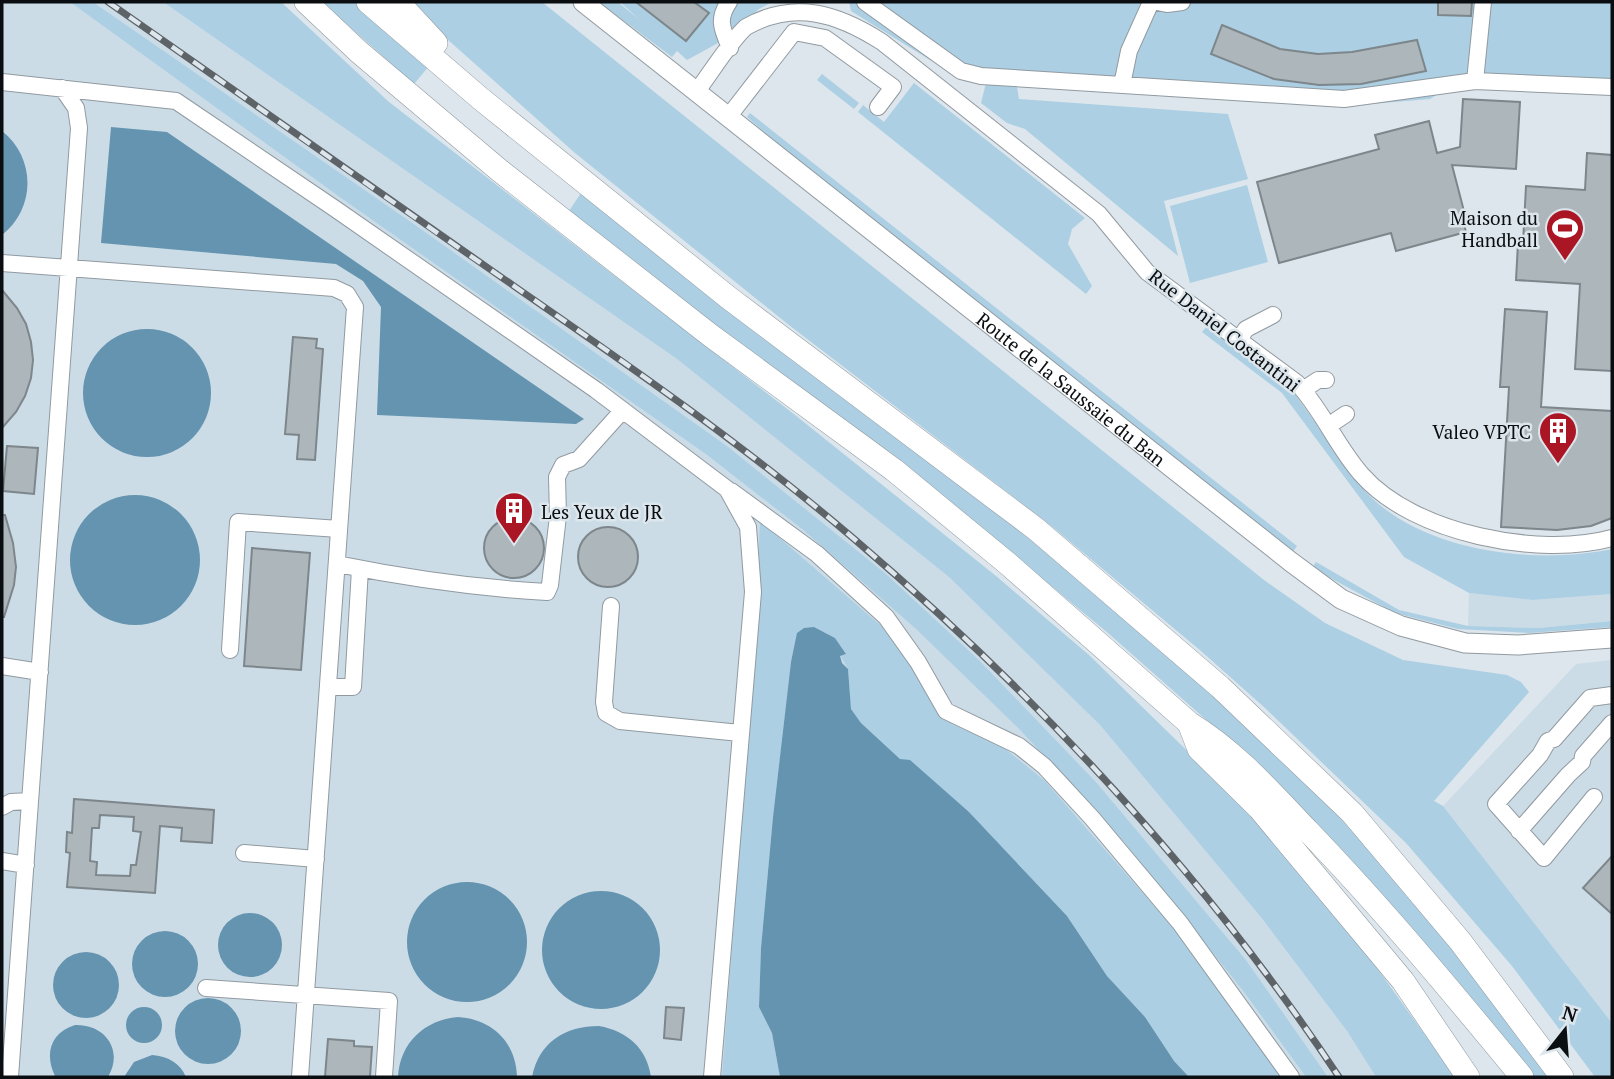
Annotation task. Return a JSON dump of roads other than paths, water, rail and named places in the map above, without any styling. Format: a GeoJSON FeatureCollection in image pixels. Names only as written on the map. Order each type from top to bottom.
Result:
{"type":"FeatureCollection","features":[{"type":"Feature","properties":{"kind":"highway"},"geometry":{"type":"LineString","coordinates":[[306,2],[359,52],[499,170],[710,335],[894,470],[1007,563],[1189,723],[1216,739],[1360,885],[1522,1077]]}},
{"type":"Feature","properties":{"kind":"highway"},"geometry":{"type":"LineString","coordinates":[[368,2],[481,99],[729,298],[1036,529],[1220,687],[1352,813],[1460,941],[1562,1074]]}},
{"type":"Feature","properties":{"kind":"highway"},"geometry":{"type":"LineString","coordinates":[[398,2],[472,79],[481,99]]}},
{"type":"Feature","properties":{"kind":"highway"},"geometry":{"type":"LineString","coordinates":[[1189,723],[1199,749],[1259,808],[1403,981],[1468,1077]]}},
{"type":"Feature","properties":{"kind":"main road","name":"Route de la Saussaie du Ban"},"geometry":{"type":"LineString","coordinates":[[583,2],[1341,599],[1401,626],[1465,643],[1518,645],[1612,638]]}},
{"type":"Feature","properties":{"kind":"street"},"geometry":{"type":"LineString","coordinates":[[729,2],[722,12],[722,28],[730,48]]}},
{"type":"Feature","properties":{"kind":"street"},"geometry":{"type":"LineString","coordinates":[[865,2],[961,71],[981,76],[1344,99],[1475,81],[1612,87]]}},
{"type":"Feature","properties":{"kind":"street"},"geometry":{"type":"LineString","coordinates":[[1122,85],[1129,51],[1151,2]]}},
{"type":"Feature","properties":{"kind":"street"},"geometry":{"type":"LineString","coordinates":[[1157,2],[1182,2]]}},
{"type":"Feature","properties":{"kind":"street"},"geometry":{"type":"LineString","coordinates":[[1475,81],[1483,2]]}},
{"type":"Feature","properties":{"kind":"street","name":"Rue Daniel Costantini"},"geometry":{"type":"LineString","coordinates":[[697,91],[746,27],[778,7],[818,6],[848,20],[881,42],[1099,214],[1147,272],[1303,390],[1349,458],[1375,489],[1439,524],[1485,538],[1520,543],[1579,544],[1612,538]]}},
{"type":"Feature","properties":{"kind":"street"},"geometry":{"type":"LineString","coordinates":[[729,116],[794,32],[825,38],[893,87],[878,107]]}},
{"type":"Feature","properties":{"kind":"street"},"geometry":{"type":"LineString","coordinates":[[2,82],[176,101],[623,410],[817,554],[886,617],[918,662],[946,712],[1019,746],[1044,766],[1092,818],[1180,923],[1291,1077]]}},
{"type":"Feature","properties":{"kind":"street"},"geometry":{"type":"LineString","coordinates":[[10,1077],[79,128],[76,108],[62,88]]}},
{"type":"Feature","properties":{"kind":"street"},"geometry":{"type":"LineString","coordinates":[[2,263],[334,288],[347,294],[355,307],[300,1077]]}},
{"type":"Feature","properties":{"kind":"street"},"geometry":{"type":"LineString","coordinates":[[1238,341],[1246,330],[1273,315]]}},
{"type":"Feature","properties":{"kind":"street"},"geometry":{"type":"LineString","coordinates":[[1303,390],[1318,380],[1326,380]]}},
{"type":"Feature","properties":{"kind":"street"},"geometry":{"type":"LineString","coordinates":[[337,564],[411,579],[471,584],[486,589],[547,592],[558,516],[557,477],[563,465],[579,459],[623,410]]}},
{"type":"Feature","properties":{"kind":"street"},"geometry":{"type":"LineString","coordinates":[[1328,425],[1346,414]]}},
{"type":"Feature","properties":{"kind":"street"},"geometry":{"type":"LineString","coordinates":[[712,1077],[753,592],[748,527],[727,489]]}},
{"type":"Feature","properties":{"kind":"street"},"geometry":{"type":"LineString","coordinates":[[230,650],[238,522],[339,529]]}},
{"type":"Feature","properties":{"kind":"street"},"geometry":{"type":"LineString","coordinates":[[328,687],[353,687],[360,569]]}},
{"type":"Feature","properties":{"kind":"street"},"geometry":{"type":"LineString","coordinates":[[611,606],[604,702],[606,713],[620,721],[740,733]]}},
{"type":"Feature","properties":{"kind":"street"},"geometry":{"type":"LineString","coordinates":[[2,666],[40,672]]}},
{"type":"Feature","properties":{"kind":"street"},"geometry":{"type":"LineString","coordinates":[[1594,797],[1544,858],[1496,804],[1540,755],[1548,741],[1554,739],[1590,698],[1612,695]]}},
{"type":"Feature","properties":{"kind":"street"},"geometry":{"type":"LineString","coordinates":[[1519,831],[1582,762],[1583,757],[1612,723]]}},
{"type":"Feature","properties":{"kind":"street"},"geometry":{"type":"LineString","coordinates":[[2,807],[11,802],[30,801]]}},
{"type":"Feature","properties":{"kind":"street"},"geometry":{"type":"LineString","coordinates":[[244,853],[316,859]]}},
{"type":"Feature","properties":{"kind":"street"},"geometry":{"type":"LineString","coordinates":[[2,861],[26,866]]}},
{"type":"Feature","properties":{"kind":"street"},"geometry":{"type":"LineString","coordinates":[[206,988],[389,1000],[384,1077]]}},
{"type":"Feature","properties":{"kind":"railway"},"geometry":{"type":"LineString","coordinates":[[108,2],[680,403],[768,469],[853,538],[988,660],[1115,791],[1175,859],[1232,930],[1339,1077]]}},
{"type":"Feature","properties":{"kind":"place","name":"Maison du Handball"},"geometry":{"type":"Point","coordinates":[1565,262]}},
{"type":"Feature","properties":{"kind":"place","name":"Valeo VPTC"},"geometry":{"type":"Point","coordinates":[1558,465]}},
{"type":"Feature","properties":{"kind":"place","name":"Les Yeux de JR"},"geometry":{"type":"Point","coordinates":[514,545]}}]}
